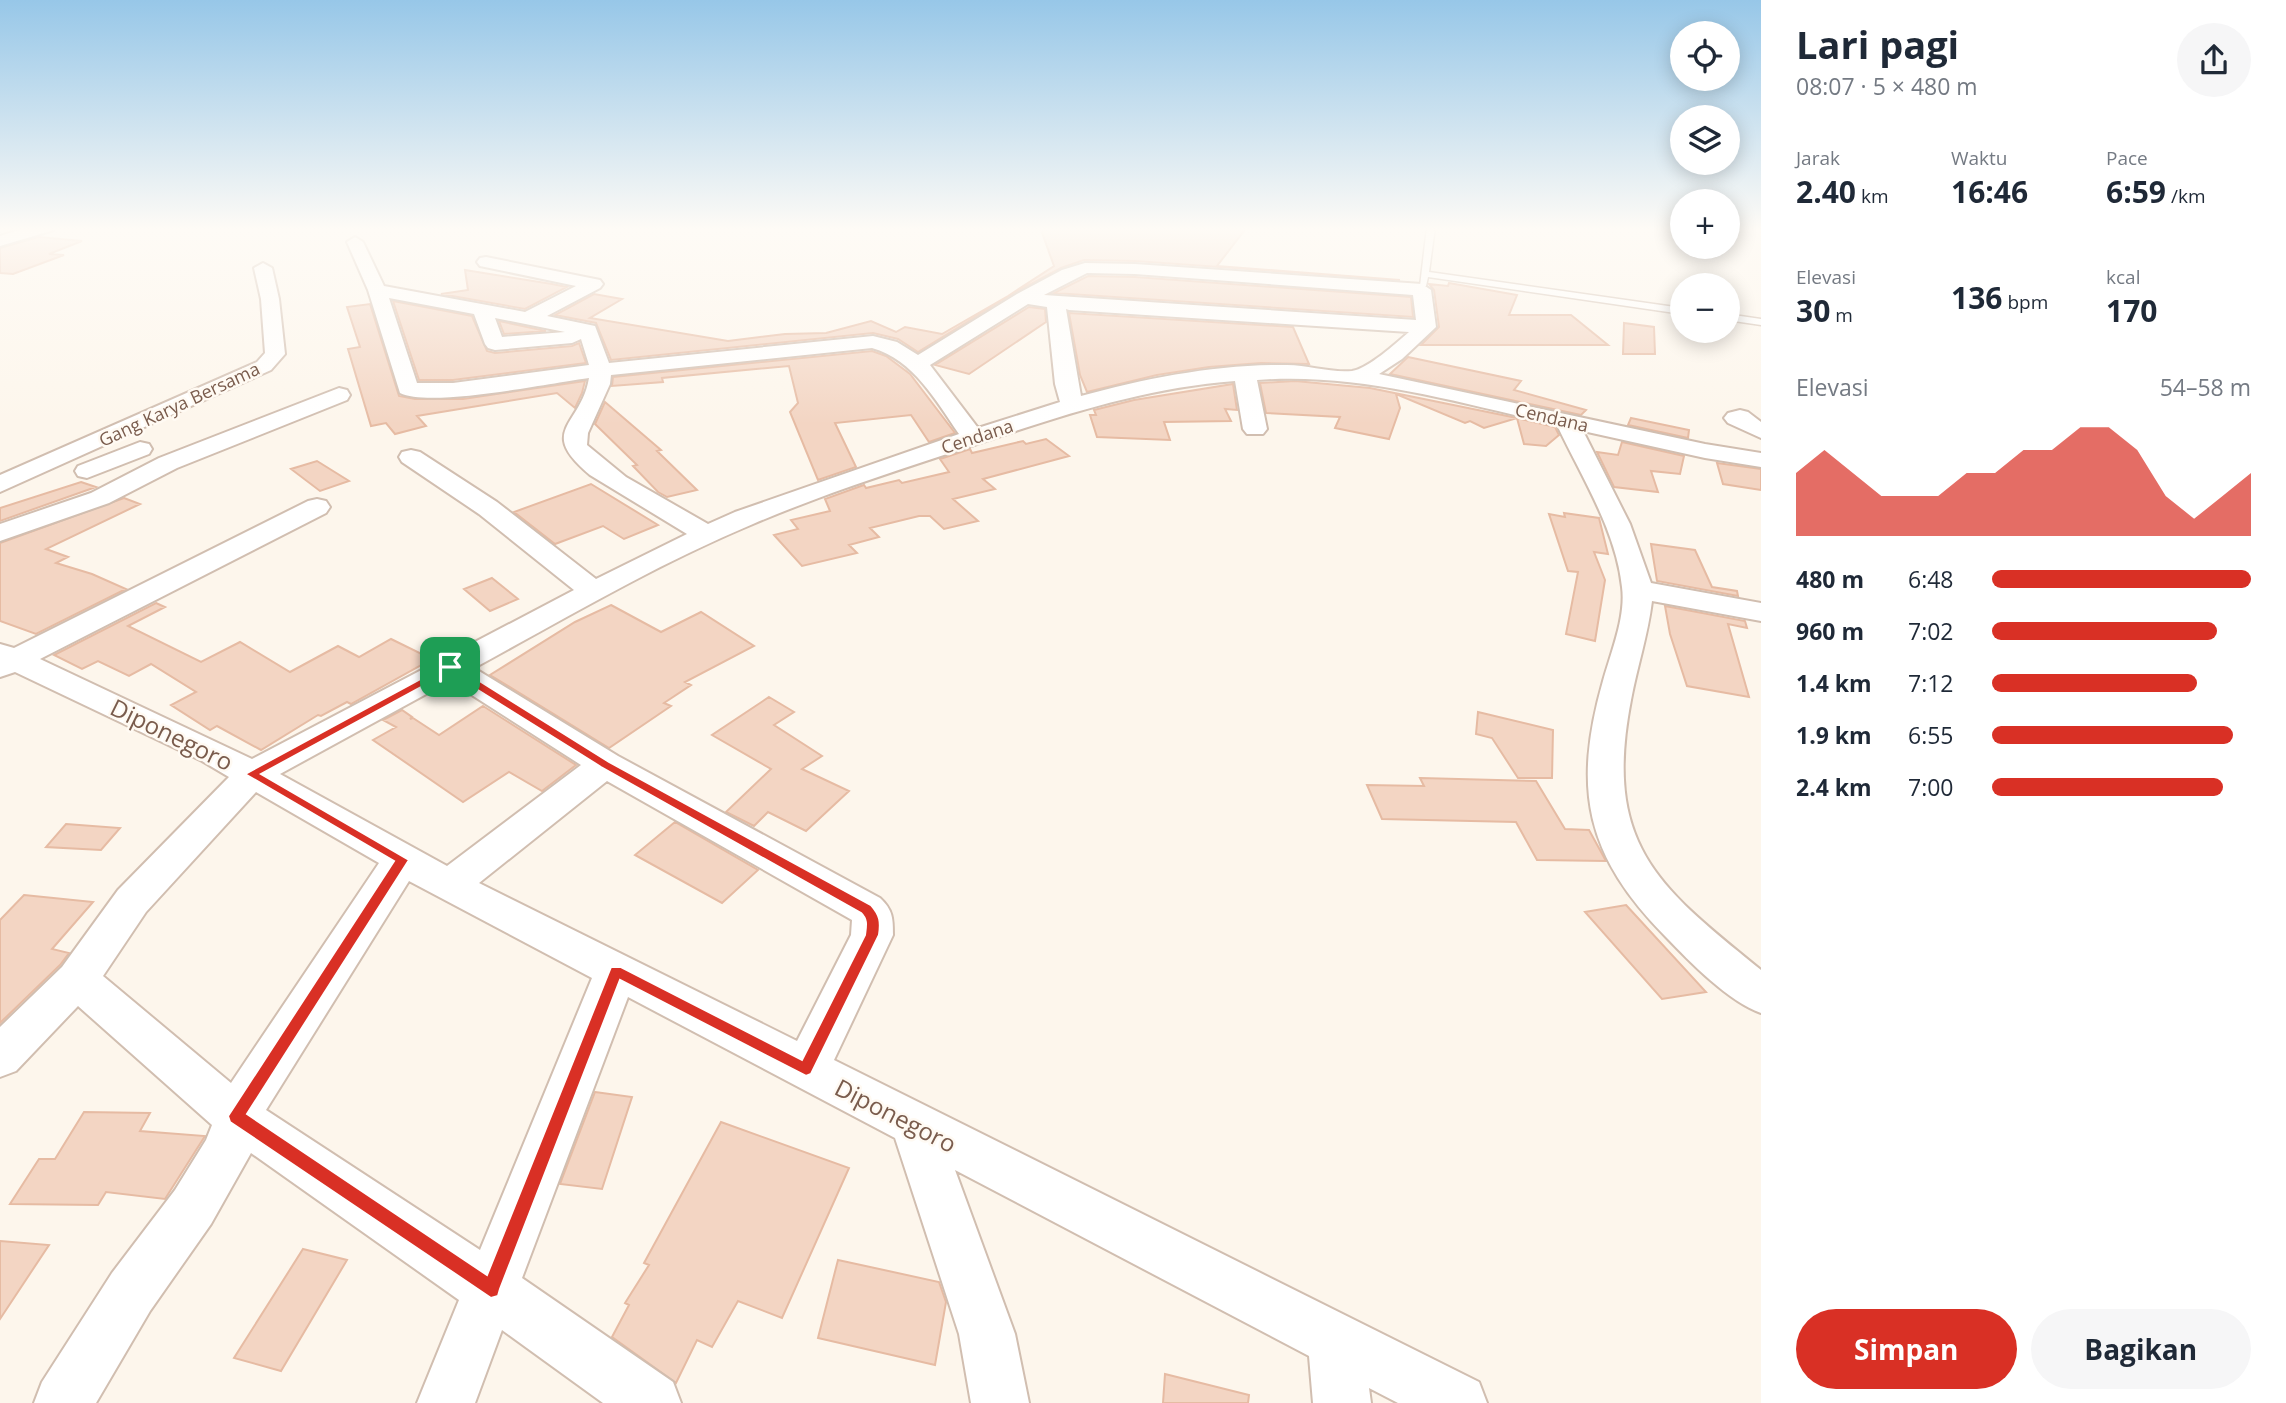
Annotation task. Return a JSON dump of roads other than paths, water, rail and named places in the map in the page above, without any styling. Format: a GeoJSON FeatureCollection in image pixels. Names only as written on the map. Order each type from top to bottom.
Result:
{"type":"FeatureCollection","features":[{"type":"Feature","properties":{"kind":"street","name":"Gang Karya Bersama"},"geometry":{"type":"LineString","coordinates":[[0,484],[225,386],[264,366],[275,354],[269,292]]}},
{"type":"Feature","properties":{"kind":"street"},"geometry":{"type":"LineString","coordinates":[[378,292],[408,388],[411,390],[453,390],[600,370],[864,341],[894,346],[918,363],[973,437]]}},
{"type":"Feature","properties":{"kind":"street"},"geometry":{"type":"LineString","coordinates":[[390,292],[586,330],[600,370],[600,384],[576,433],[576,449],[607,475],[707,535]]}},
{"type":"Feature","properties":{"kind":"street"},"geometry":{"type":"LineString","coordinates":[[529,318],[578,292]]}},
{"type":"Feature","properties":{"kind":"street"},"geometry":{"type":"LineString","coordinates":[[918,363],[1036,292]]}},
{"type":"Feature","properties":{"kind":"street"},"geometry":{"type":"LineString","coordinates":[[1424,292],[1426,327]]}},
{"type":"Feature","properties":{"kind":"street"},"geometry":{"type":"LineString","coordinates":[[1024,299],[1426,327]]}},
{"type":"Feature","properties":{"kind":"street"},"geometry":{"type":"LineString","coordinates":[[1056,303],[1066,384],[1072,405]]}},
{"type":"Feature","properties":{"kind":"street"},"geometry":{"type":"LineString","coordinates":[[482,310],[495,344],[498,345],[589,335]]}},
{"type":"Feature","properties":{"kind":"street"},"geometry":{"type":"LineString","coordinates":[[1359,377],[1395,355],[1426,327]]}},
{"type":"Feature","properties":{"kind":"street","name":"Cendana"},"geometry":{"type":"LineString","coordinates":[[0,1057],[77,979],[132,901],[251,774],[594,591],[707,535],[744,518],[973,437],[1072,405],[1157,384],[1288,371],[1359,377],[1441,391],[1705,451],[1761,460]]}},
{"type":"Feature","properties":{"kind":"street"},"geometry":{"type":"LineString","coordinates":[[1245,374],[1255,429]]}},
{"type":"Feature","properties":{"kind":"street"},"geometry":{"type":"LineString","coordinates":[[0,533],[100,498],[168,463],[339,395]]}},
{"type":"Feature","properties":{"kind":"street"},"geometry":{"type":"LineString","coordinates":[[1740,417],[1736,418],[1761,431]]}},
{"type":"Feature","properties":{"kind":"street"},"geometry":{"type":"LineString","coordinates":[[1567,421],[1626,546],[1638,590],[1604,754],[1607,814],[1614,842],[1657,904],[1761,995]]}},
{"type":"Feature","properties":{"kind":"street"},"geometry":{"type":"LineString","coordinates":[[0,506],[140,449]]}},
{"type":"Feature","properties":{"kind":"street"},"geometry":{"type":"LineString","coordinates":[[411,457],[488,508],[594,591]]}},
{"type":"Feature","properties":{"kind":"street"},"geometry":{"type":"LineString","coordinates":[[4,659],[317,507]]}},
{"type":"Feature","properties":{"kind":"street"},"geometry":{"type":"LineString","coordinates":[[1638,590],[1761,612]]}},
{"type":"Feature","properties":{"kind":"street","name":"Diponegoro"},"geometry":{"type":"LineString","coordinates":[[4,659],[214,753],[449,885],[1458,1403]]}},
{"type":"Feature","properties":{"kind":"street"},"geometry":{"type":"LineString","coordinates":[[450,667],[605,764],[866,909],[873,916],[872,935],[806,1069]]}},
{"type":"Feature","properties":{"kind":"street"},"geometry":{"type":"LineString","coordinates":[[449,885],[605,764]]}},
{"type":"Feature","properties":{"kind":"street"},"geometry":{"type":"LineString","coordinates":[[63,1403],[131,1292],[193,1207],[237,1131],[236,1116],[402,860]]}},
{"type":"Feature","properties":{"kind":"street"},"geometry":{"type":"LineString","coordinates":[[446,1403],[616,971]]}},
{"type":"Feature","properties":{"kind":"street"},"geometry":{"type":"LineString","coordinates":[[77,979],[236,1116],[491,1289],[652,1403]]}},
{"type":"Feature","properties":{"kind":"street"},"geometry":{"type":"LineString","coordinates":[[915,1125],[987,1334],[1000,1403]]}},
{"type":"Feature","properties":{"kind":"street"},"geometry":{"type":"LineString","coordinates":[[1335,1338],[1342,1403]]}},
{"type":"Feature","properties":{"kind":"lane"},"geometry":{"type":"LineString","coordinates":[[1517,292],[1670,310]]}},
{"type":"Feature","properties":{"kind":"lane"},"geometry":{"type":"LineString","coordinates":[[1740,319],[1761,322]]}}]}
